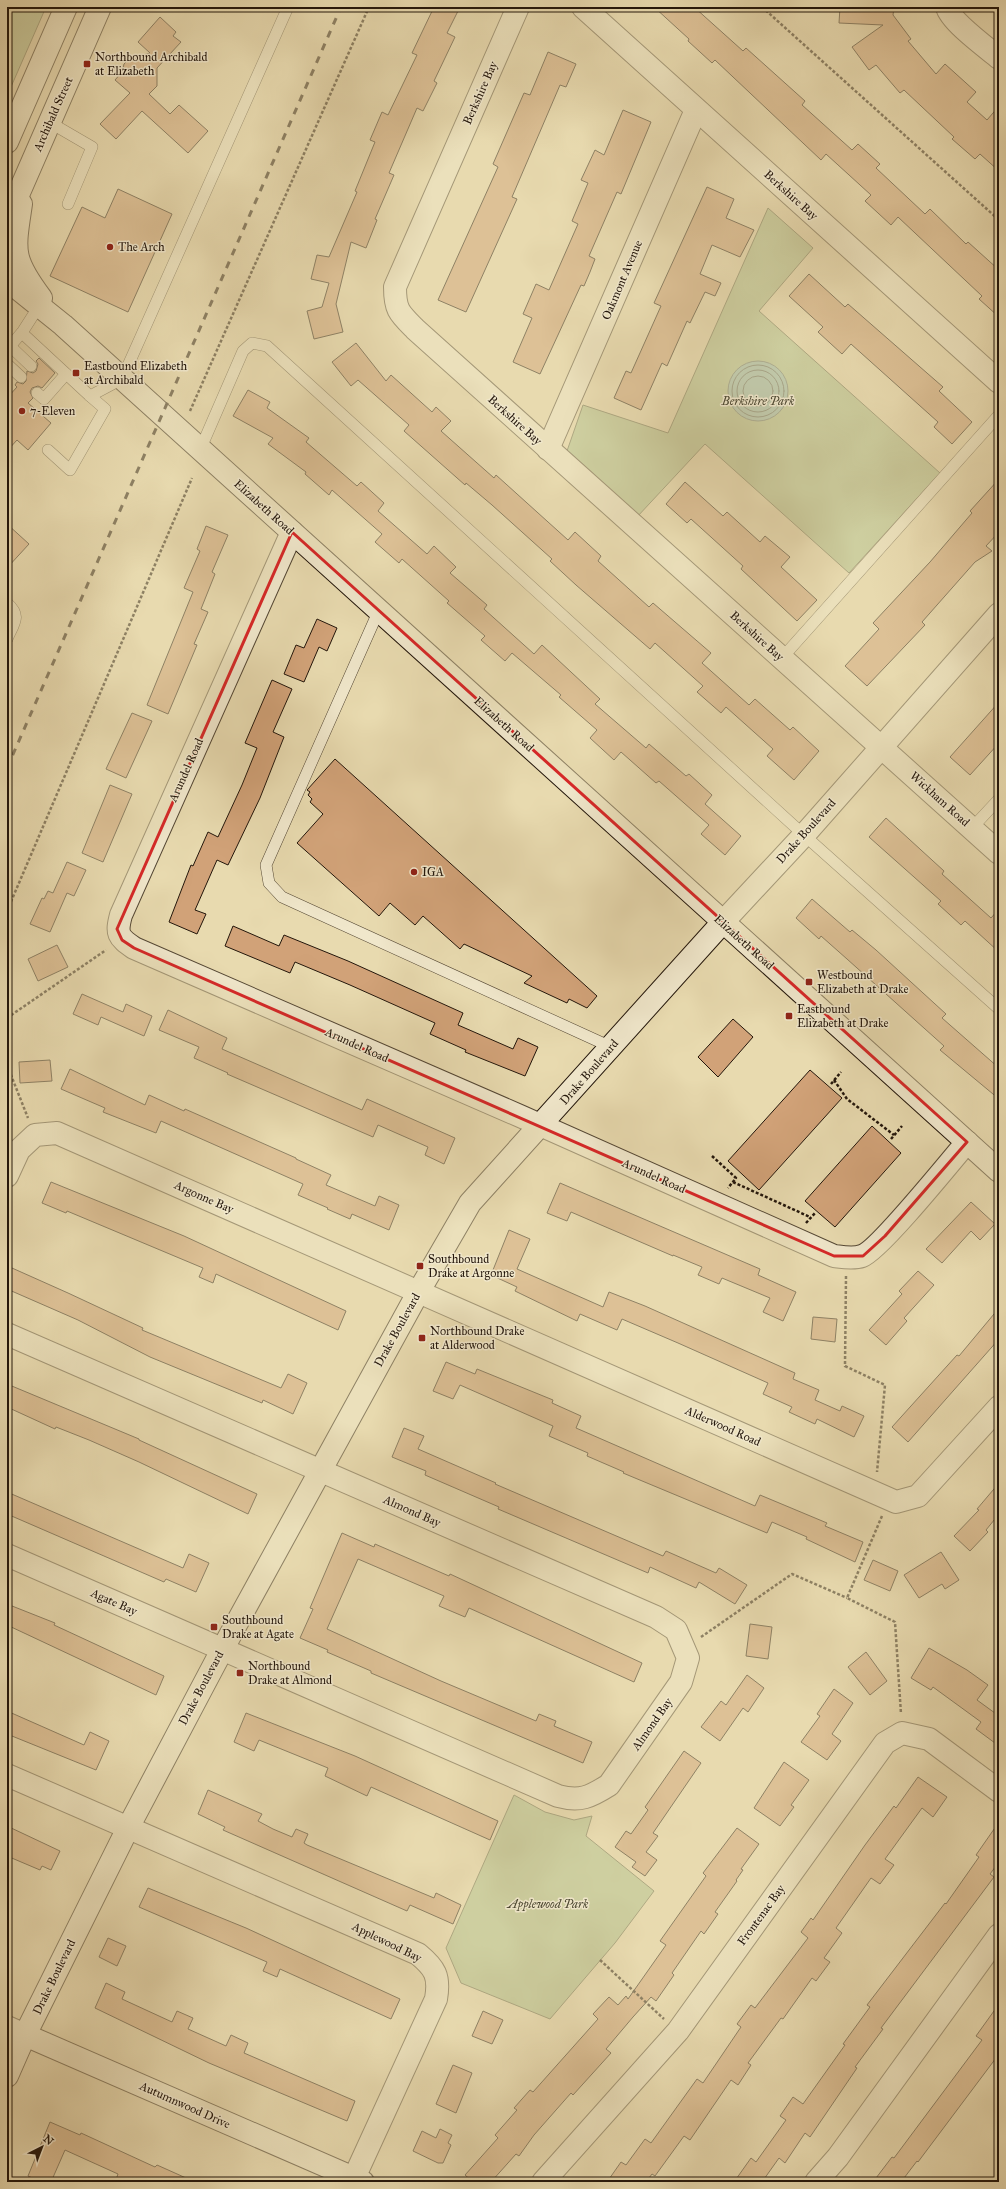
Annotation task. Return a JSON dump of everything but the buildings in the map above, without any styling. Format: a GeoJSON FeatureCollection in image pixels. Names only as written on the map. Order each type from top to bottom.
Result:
{"type":"FeatureCollection","features":[{"type":"Feature","properties":{"kind":"street"},"geometry":{"type":"LineString","coordinates":[[7,142],[66,7]]}},
{"type":"Feature","properties":{"kind":"street","name":"Archibald Street"},"geometry":{"type":"LineString","coordinates":[[7,220],[100,7]]}},
{"type":"Feature","properties":{"kind":"street","name":"Berkshire Bay"},"geometry":{"type":"LineString","coordinates":[[518,7],[395,287],[395,304],[402,316],[415,329],[881,746]]}},
{"type":"Feature","properties":{"kind":"street","name":"Berkshire Bay"},"geometry":{"type":"LineString","coordinates":[[583,7],[999,382]]}},
{"type":"Feature","properties":{"kind":"street"},"geometry":{"type":"LineString","coordinates":[[947,7],[948,11],[959,22],[999,58]]}},
{"type":"Feature","properties":{"kind":"street","name":"Oakmont Avenue"},"geometry":{"type":"LineString","coordinates":[[548,449],[696,110]]}},
{"type":"Feature","properties":{"kind":"street"},"geometry":{"type":"LineString","coordinates":[[25,178],[15,233],[15,249],[22,272],[63,325]]}},
{"type":"Feature","properties":{"kind":"street","name":"Elizabeth Road"},"geometry":{"type":"LineString","coordinates":[[7,280],[63,325],[122,380],[379,610],[999,1171]]}},
{"type":"Feature","properties":{"kind":"street","name":"Arundel Road"},"geometry":{"type":"LineString","coordinates":[[292,532],[121,915],[117,929],[122,940],[134,948],[834,1256],[846,1258],[863,1256],[885,1236],[967,1142]]}},
{"type":"Feature","properties":{"kind":"street","name":"Drake Boulevard"},"geometry":{"type":"LineString","coordinates":[[7,2076],[16,2031],[129,1826],[222,1650],[320,1471],[419,1291],[470,1203],[541,1126],[723,922],[804,835],[999,614]]}},
{"type":"Feature","properties":{"kind":"street","name":"Wickham Road"},"geometry":{"type":"LineString","coordinates":[[881,746],[999,853]]}},
{"type":"Feature","properties":{"kind":"street","name":"Argonne Bay"},"geometry":{"type":"LineString","coordinates":[[35,1135],[57,1133],[419,1291]]}},
{"type":"Feature","properties":{"kind":"street"},"geometry":{"type":"LineString","coordinates":[[7,1176],[19,1150],[35,1135]]}},
{"type":"Feature","properties":{"kind":"street","name":"Alderwood Road"},"geometry":{"type":"LineString","coordinates":[[419,1291],[896,1502],[918,1496],[999,1407]]}},
{"type":"Feature","properties":{"kind":"street"},"geometry":{"type":"LineString","coordinates":[[7,1334],[320,1471]]}},
{"type":"Feature","properties":{"kind":"street","name":"Almond Bay"},"geometry":{"type":"LineString","coordinates":[[222,1650],[558,1796],[572,1800],[593,1796],[609,1785],[681,1682],[688,1658],[685,1648],[676,1630],[656,1617],[320,1471]]}},
{"type":"Feature","properties":{"kind":"street","name":"Agate Bay"},"geometry":{"type":"LineString","coordinates":[[7,1555],[222,1650]]}},
{"type":"Feature","properties":{"kind":"street"},"geometry":{"type":"LineString","coordinates":[[902,1733],[929,1740],[999,1791]]}},
{"type":"Feature","properties":{"kind":"street","name":"Frontenac Bay"},"geometry":{"type":"LineString","coordinates":[[543,2182],[678,2031],[885,1743],[902,1733]]}},
{"type":"Feature","properties":{"kind":"street"},"geometry":{"type":"LineString","coordinates":[[7,1775],[129,1826]]}},
{"type":"Feature","properties":{"kind":"street","name":"Applewood Bay"},"geometry":{"type":"LineString","coordinates":[[129,1826],[418,1954],[433,1966],[438,1985],[436,1999],[358,2180]]}},
{"type":"Feature","properties":{"kind":"street"},"geometry":{"type":"LineString","coordinates":[[816,2182],[838,2157],[999,1935]]}},
{"type":"Feature","properties":{"kind":"street","name":"Autumnwood Drive"},"geometry":{"type":"LineString","coordinates":[[16,2031],[358,2180]]}},
{"type":"Feature","properties":{"kind":"lane"},"geometry":{"type":"LineString","coordinates":[[90,396],[122,380],[288,7]]}},
{"type":"Feature","properties":{"kind":"lane"},"geometry":{"type":"LineString","coordinates":[[50,122],[92,146],[68,204]]}},
{"type":"Feature","properties":{"kind":"lane"},"geometry":{"type":"LineString","coordinates":[[31,366],[9,348],[22,333],[39,306]]}},
{"type":"Feature","properties":{"kind":"lane"},"geometry":{"type":"LineString","coordinates":[[22,333],[105,409],[70,470],[48,450]]}},
{"type":"Feature","properties":{"kind":"lane"},"geometry":{"type":"LineString","coordinates":[[200,450],[243,351],[252,343],[267,346],[804,835],[999,1009]]}},
{"type":"Feature","properties":{"kind":"lane"},"geometry":{"type":"LineString","coordinates":[[7,364],[21,378]]}},
{"type":"Feature","properties":{"kind":"lane"},"geometry":{"type":"LineString","coordinates":[[37,393],[44,398],[51,384],[66,374]]}},
{"type":"Feature","properties":{"kind":"lane"},"geometry":{"type":"LineString","coordinates":[[782,658],[999,415]]}},
{"type":"Feature","properties":{"kind":"lane"},"geometry":{"type":"LineString","coordinates":[[7,602],[15,609],[17,616],[7,639]]}},
{"type":"Feature","properties":{"kind":"lane"},"geometry":{"type":"LineString","coordinates":[[379,610],[266,865],[269,883],[282,897],[611,1047]]}},
{"type":"Feature","properties":{"kind":"lane"},"geometry":{"type":"LineString","coordinates":[[972,828],[999,799]]}},
{"type":"Feature","properties":{"kind":"path"},"geometry":{"type":"LineString","coordinates":[[190,411],[369,7]]}},
{"type":"Feature","properties":{"kind":"path"},"geometry":{"type":"LineString","coordinates":[[762,7],[999,220]]}},
{"type":"Feature","properties":{"kind":"path"},"geometry":{"type":"LineString","coordinates":[[7,911],[192,478]]}},
{"type":"Feature","properties":{"kind":"path"},"geometry":{"type":"LineString","coordinates":[[7,1018],[122,940]]}},
{"type":"Feature","properties":{"kind":"path"},"geometry":{"type":"LineString","coordinates":[[7,1064],[35,1135]]}},
{"type":"Feature","properties":{"kind":"path"},"geometry":{"type":"LineString","coordinates":[[831,1084],[841,1072]]}},
{"type":"Feature","properties":{"kind":"path"},"geometry":{"type":"LineString","coordinates":[[834,1080],[847,1099],[894,1135]]}},
{"type":"Feature","properties":{"kind":"path"},"geometry":{"type":"LineString","coordinates":[[891,1139],[902,1126]]}},
{"type":"Feature","properties":{"kind":"path"},"geometry":{"type":"LineString","coordinates":[[712,1156],[736,1178],[714,1203]]}},
{"type":"Feature","properties":{"kind":"path"},"geometry":{"type":"LineString","coordinates":[[733,1182],[810,1217]]}},
{"type":"Feature","properties":{"kind":"path"},"geometry":{"type":"LineString","coordinates":[[846,1258],[845,1366],[885,1385],[876,1478]]}},
{"type":"Feature","properties":{"kind":"path"},"geometry":{"type":"LineString","coordinates":[[847,1598],[883,1516]]}},
{"type":"Feature","properties":{"kind":"path"},"geometry":{"type":"LineString","coordinates":[[685,1648],[792,1574],[847,1598],[895,1622],[902,1733]]}},
{"type":"Feature","properties":{"kind":"path"},"geometry":{"type":"LineString","coordinates":[[600,1960],[678,2031]]}},
{"type":"Feature","properties":{"kind":"highlighted area"},"geometry":{"type":"Polygon","coordinates":[[[292,532],[967,1142],[885,1236],[863,1256],[834,1256],[134,948],[122,940],[117,929],[292,532]]]}},
{"type":"Feature","properties":{"kind":"green space"},"geometry":{"type":"Polygon","coordinates":[[[7,7],[46,7],[7,96],[7,7]]]}},
{"type":"Feature","properties":{"kind":"green space","name":"Berkshire Park"},"geometry":{"type":"Polygon","coordinates":[[[768,208],[813,248],[759,311],[940,473],[849,573],[705,444],[637,517],[567,451],[583,405],[668,433],[768,208]]]}},
{"type":"Feature","properties":{"kind":"green space","name":"Applewood Park"},"geometry":{"type":"Polygon","coordinates":[[[514,1795],[545,1812],[574,1820],[592,1816],[586,1836],[654,1891],[615,1943],[550,2019],[461,1983],[446,1948],[514,1795]]]}},
{"type":"Feature","properties":{"kind":"water"},"geometry":{"type":"Polygon","coordinates":[[[752,361],[764,361],[775,366],[783,374],[788,385],[786,403],[775,416],[764,421],[752,421],[741,416],[733,408],[728,397],[728,385],[733,374],[741,366],[752,361]]]}},
{"type":"Feature","properties":{"kind":"railway"},"geometry":{"type":"LineString","coordinates":[[7,768],[341,7]]}},
{"type":"Feature","properties":{"kind":"place","name":"Northbound Archibald at Elizabeth"},"geometry":{"type":"Point","coordinates":[87,64]}},
{"type":"Feature","properties":{"kind":"place","name":"The Arch"},"geometry":{"type":"Point","coordinates":[110,247]}},
{"type":"Feature","properties":{"kind":"place","name":"Eastbound Elizabeth at Archibald"},"geometry":{"type":"Point","coordinates":[76,373]}},
{"type":"Feature","properties":{"kind":"place","name":"7-Eleven"},"geometry":{"type":"Point","coordinates":[22,411]}},
{"type":"Feature","properties":{"kind":"place","name":"IGA"},"geometry":{"type":"Point","coordinates":[414,872]}},
{"type":"Feature","properties":{"kind":"place","name":"Westbound Elizabeth at Drake"},"geometry":{"type":"Point","coordinates":[809,982]}},
{"type":"Feature","properties":{"kind":"place","name":"Eastbound Elizabeth at Drake"},"geometry":{"type":"Point","coordinates":[789,1016]}},
{"type":"Feature","properties":{"kind":"place","name":"Southbound Drake at Argonne"},"geometry":{"type":"Point","coordinates":[420,1266]}},
{"type":"Feature","properties":{"kind":"place","name":"Northbound Drake at Alderwood"},"geometry":{"type":"Point","coordinates":[422,1338]}},
{"type":"Feature","properties":{"kind":"place","name":"Southbound Drake at Agate"},"geometry":{"type":"Point","coordinates":[214,1627]}},
{"type":"Feature","properties":{"kind":"place","name":"Northbound Drake at Almond"},"geometry":{"type":"Point","coordinates":[240,1673]}}]}
